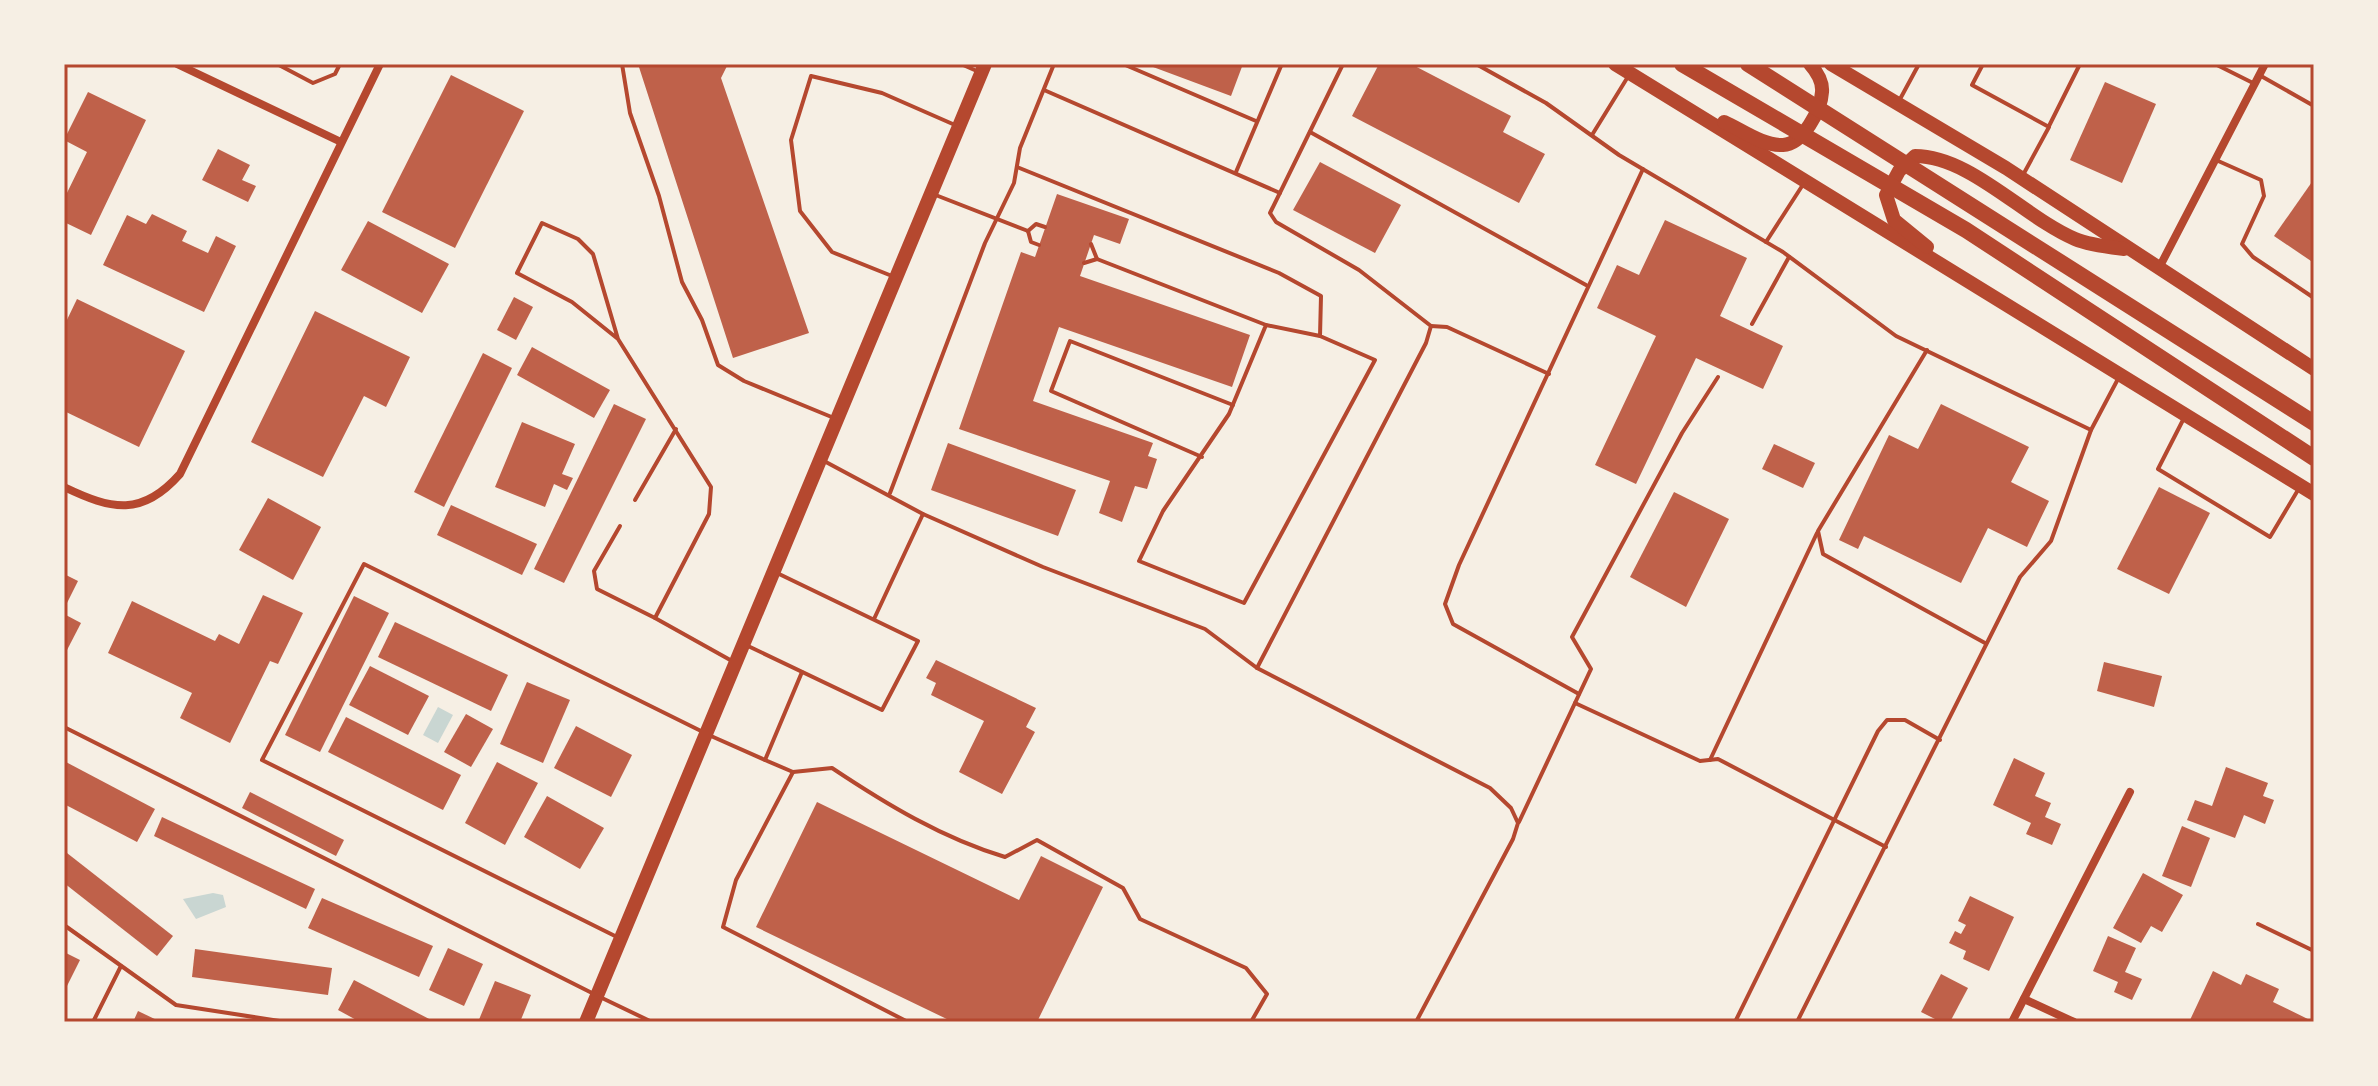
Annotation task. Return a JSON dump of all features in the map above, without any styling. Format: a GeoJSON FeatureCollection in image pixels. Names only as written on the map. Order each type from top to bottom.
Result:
{"type":"FeatureCollection","features":[{"type":"Feature","properties":{"kind":"highway"},"geometry":{"type":"LineString","coordinates":[[1682,64],[1966,230],[2314,458]]}},
{"type":"Feature","properties":{"kind":"highway"},"geometry":{"type":"LineString","coordinates":[[1748,64],[2314,423]]}},
{"type":"Feature","properties":{"kind":"main road"},"geometry":{"type":"LineString","coordinates":[[1615,64],[2314,494]]}},
{"type":"Feature","properties":{"kind":"main road"},"geometry":{"type":"LineString","coordinates":[[1659,91],[1764,142],[1782,145],[1794,142],[1815,114],[1822,92],[1819,75],[1810,64]]}},
{"type":"Feature","properties":{"kind":"main road"},"geometry":{"type":"LineString","coordinates":[[1831,64],[2021,178],[2314,369]]}},
{"type":"Feature","properties":{"kind":"main road"},"geometry":{"type":"LineString","coordinates":[[586,1022],[983,68]]}},
{"type":"Feature","properties":{"kind":"main road"},"geometry":{"type":"LineString","coordinates":[[1980,289],[1894,220],[1888,209],[1886,195],[1899,171],[1915,156],[1931,156],[1958,168],[2074,239],[2132,251]]}},
{"type":"Feature","properties":{"kind":"street"},"geometry":{"type":"LineString","coordinates":[[177,64],[341,142]]}},
{"type":"Feature","properties":{"kind":"street"},"geometry":{"type":"LineString","coordinates":[[64,487],[114,505],[145,503],[156,498],[180,474],[380,64]]}},
{"type":"Feature","properties":{"kind":"street"},"geometry":{"type":"LineString","coordinates":[[2159,268],[2265,64]]}},
{"type":"Feature","properties":{"kind":"street"},"geometry":{"type":"LineString","coordinates":[[2012,1022],[2130,792]]}},
{"type":"Feature","properties":{"kind":"street"},"geometry":{"type":"LineString","coordinates":[[2024,999],[2074,1022]]}},
{"type":"Feature","properties":{"kind":"lane"},"geometry":{"type":"LineString","coordinates":[[277,64],[313,83],[335,74],[340,64]]}},
{"type":"Feature","properties":{"kind":"lane"},"geometry":{"type":"LineString","coordinates":[[622,64],[630,113],[659,196],[682,282],[702,320],[718,365],[744,381],[836,419]]}},
{"type":"Feature","properties":{"kind":"lane"},"geometry":{"type":"LineString","coordinates":[[961,64],[983,68]]}},
{"type":"Feature","properties":{"kind":"lane"},"geometry":{"type":"LineString","coordinates":[[890,493],[1014,183],[1020,148],[1054,64]]}},
{"type":"Feature","properties":{"kind":"lane"},"geometry":{"type":"LineString","coordinates":[[1123,64],[1256,121]]}},
{"type":"Feature","properties":{"kind":"lane"},"geometry":{"type":"LineString","coordinates":[[1343,64],[1270,213],[1276,222],[1359,270],[1431,326],[1447,327],[1549,374]]}},
{"type":"Feature","properties":{"kind":"lane"},"geometry":{"type":"LineString","coordinates":[[1476,64],[1546,103],[1643,169],[1766,242],[1896,336],[2091,430]]}},
{"type":"Feature","properties":{"kind":"lane"},"geometry":{"type":"LineString","coordinates":[[1898,104],[1919,64]]}},
{"type":"Feature","properties":{"kind":"lane"},"geometry":{"type":"LineString","coordinates":[[1983,64],[1972,85],[2049,127]]}},
{"type":"Feature","properties":{"kind":"lane"},"geometry":{"type":"LineString","coordinates":[[2021,178],[2080,64]]}},
{"type":"Feature","properties":{"kind":"lane"},"geometry":{"type":"LineString","coordinates":[[2215,64],[2255,84]]}},
{"type":"Feature","properties":{"kind":"lane"},"geometry":{"type":"LineString","coordinates":[[1236,172],[1281,66]]}},
{"type":"Feature","properties":{"kind":"lane"},"geometry":{"type":"LineString","coordinates":[[1592,135],[1630,73]]}},
{"type":"Feature","properties":{"kind":"lane"},"geometry":{"type":"LineString","coordinates":[[2260,75],[2314,106]]}},
{"type":"Feature","properties":{"kind":"lane"},"geometry":{"type":"LineString","coordinates":[[895,277],[832,252],[800,211],[791,140],[811,76],[882,93],[958,127]]}},
{"type":"Feature","properties":{"kind":"lane"},"geometry":{"type":"LineString","coordinates":[[1044,90],[1280,193]]}},
{"type":"Feature","properties":{"kind":"lane"},"geometry":{"type":"LineString","coordinates":[[1310,132],[1586,285]]}},
{"type":"Feature","properties":{"kind":"lane"},"geometry":{"type":"LineString","coordinates":[[2215,160],[2261,180],[2264,196],[2242,244],[2253,257],[2314,298]]}},
{"type":"Feature","properties":{"kind":"lane"},"geometry":{"type":"LineString","coordinates":[[1017,167],[1290,279],[1321,296],[1320,336]]}},
{"type":"Feature","properties":{"kind":"lane"},"geometry":{"type":"LineString","coordinates":[[1579,694],[1453,624],[1445,604],[1459,565],[1549,374],[1586,285],[1643,169]]}},
{"type":"Feature","properties":{"kind":"lane"},"geometry":{"type":"LineString","coordinates":[[1766,242],[1805,181]]}},
{"type":"Feature","properties":{"kind":"lane"},"geometry":{"type":"LineString","coordinates":[[930,193],[1028,231]]}},
{"type":"Feature","properties":{"kind":"lane"},"geometry":{"type":"LineString","coordinates":[[618,339],[572,302],[517,273],[542,223],[578,239],[593,254],[618,339],[711,487],[709,514],[655,618]]}},
{"type":"Feature","properties":{"kind":"lane"},"geometry":{"type":"LineString","coordinates":[[1028,231],[1036,224],[1045,227]]}},
{"type":"Feature","properties":{"kind":"lane"},"geometry":{"type":"LineString","coordinates":[[1028,231],[1031,242],[1039,245]]}},
{"type":"Feature","properties":{"kind":"lane"},"geometry":{"type":"LineString","coordinates":[[1091,244],[1097,259]]}},
{"type":"Feature","properties":{"kind":"lane"},"geometry":{"type":"LineString","coordinates":[[1752,324],[1789,257]]}},
{"type":"Feature","properties":{"kind":"lane"},"geometry":{"type":"LineString","coordinates":[[1084,263],[1097,259],[1266,325],[1320,336],[1375,360],[1244,603],[1139,561],[1163,511],[1202,457],[1233,405],[1266,325]]}},
{"type":"Feature","properties":{"kind":"lane"},"geometry":{"type":"LineString","coordinates":[[1257,668],[1426,343],[1431,326]]}},
{"type":"Feature","properties":{"kind":"lane"},"geometry":{"type":"LineString","coordinates":[[1202,457],[1051,391],[1070,341],[1233,405]]}},
{"type":"Feature","properties":{"kind":"lane"},"geometry":{"type":"LineString","coordinates":[[1710,760],[1818,531],[1927,350]]}},
{"type":"Feature","properties":{"kind":"lane"},"geometry":{"type":"LineString","coordinates":[[1797,1022],[1940,740],[1985,643],[2020,577],[2051,541],[2091,430],[2120,375]]}},
{"type":"Feature","properties":{"kind":"lane"},"geometry":{"type":"LineString","coordinates":[[1416,1022],[1513,839],[1591,669],[1572,637],[1682,433],[1718,377]]}},
{"type":"Feature","properties":{"kind":"lane"},"geometry":{"type":"LineString","coordinates":[[2186,415],[2158,469],[2270,537],[2300,486]]}},
{"type":"Feature","properties":{"kind":"lane"},"geometry":{"type":"LineString","coordinates":[[635,500],[676,429]]}},
{"type":"Feature","properties":{"kind":"lane"},"geometry":{"type":"LineString","coordinates":[[820,459],[890,493],[923,514],[1043,567],[1205,629],[1257,668],[1490,788],[1511,808],[1518,823]]}},
{"type":"Feature","properties":{"kind":"lane"},"geometry":{"type":"LineString","coordinates":[[874,619],[923,514]]}},
{"type":"Feature","properties":{"kind":"lane"},"geometry":{"type":"LineString","coordinates":[[620,526],[594,571],[597,589],[735,662]]}},
{"type":"Feature","properties":{"kind":"lane"},"geometry":{"type":"LineString","coordinates":[[1818,531],[1823,554],[1985,643]]}},
{"type":"Feature","properties":{"kind":"lane"},"geometry":{"type":"LineString","coordinates":[[619,939],[262,760],[364,564],[765,760],[793,772],[832,768],[873,795],[963,844],[1005,857],[1037,840],[1123,888],[1140,919],[1246,968],[1267,994],[1251,1022]]}},
{"type":"Feature","properties":{"kind":"lane"},"geometry":{"type":"LineString","coordinates":[[742,643],[882,710],[918,641],[773,571]]}},
{"type":"Feature","properties":{"kind":"lane"},"geometry":{"type":"LineString","coordinates":[[765,760],[802,672]]}},
{"type":"Feature","properties":{"kind":"lane"},"geometry":{"type":"LineString","coordinates":[[1575,703],[1700,761],[1718,759],[1886,847]]}},
{"type":"Feature","properties":{"kind":"lane"},"geometry":{"type":"LineString","coordinates":[[1735,1022],[1887,720],[1905,720],[1940,740]]}},
{"type":"Feature","properties":{"kind":"lane"},"geometry":{"type":"LineString","coordinates":[[64,727],[652,1022]]}},
{"type":"Feature","properties":{"kind":"lane"},"geometry":{"type":"LineString","coordinates":[[793,772],[736,880],[723,927],[908,1022]]}},
{"type":"Feature","properties":{"kind":"lane"},"geometry":{"type":"LineString","coordinates":[[2258,924],[2314,951]]}},
{"type":"Feature","properties":{"kind":"lane"},"geometry":{"type":"LineString","coordinates":[[64,925],[176,1005],[286,1022]]}},
{"type":"Feature","properties":{"kind":"lane"},"geometry":{"type":"LineString","coordinates":[[93,1022],[121,966]]}},
{"type":"Feature","properties":{"kind":"shaded area"},"geometry":{"type":"Polygon","coordinates":[[[438,707],[453,715],[438,743],[423,735],[438,707]]]}},
{"type":"Feature","properties":{"kind":"shaded area"},"geometry":{"type":"Polygon","coordinates":[[[213,893],[223,895],[226,907],[196,919],[183,899],[213,893]]]}},
{"type":"Feature","properties":{"kind":"building"},"geometry":{"type":"Polygon","coordinates":[[[638,64],[728,64],[721,78],[809,333],[733,358],[638,64]]]}},
{"type":"Feature","properties":{"kind":"building"},"geometry":{"type":"Polygon","coordinates":[[[1145,64],[1243,64],[1231,96],[1145,64]]]}},
{"type":"Feature","properties":{"kind":"building"},"geometry":{"type":"Polygon","coordinates":[[[1379,64],[1411,64],[1511,116],[1503,132],[1545,154],[1519,203],[1352,116],[1379,64]]]}},
{"type":"Feature","properties":{"kind":"building"},"geometry":{"type":"Polygon","coordinates":[[[451,75],[524,111],[455,248],[382,212],[451,75]]]}},
{"type":"Feature","properties":{"kind":"building"},"geometry":{"type":"Polygon","coordinates":[[[2105,82],[2156,104],[2122,183],[2070,160],[2105,82]]]}},
{"type":"Feature","properties":{"kind":"building"},"geometry":{"type":"Polygon","coordinates":[[[88,92],[146,120],[91,235],[64,222],[64,199],[87,152],[64,140],[88,92]]]}},
{"type":"Feature","properties":{"kind":"building"},"geometry":{"type":"Polygon","coordinates":[[[218,149],[250,165],[242,180],[256,186],[248,202],[202,180],[218,149]]]}},
{"type":"Feature","properties":{"kind":"building"},"geometry":{"type":"Polygon","coordinates":[[[1320,162],[1401,205],[1375,253],[1293,210],[1320,162]]]}},
{"type":"Feature","properties":{"kind":"building"},"geometry":{"type":"Polygon","coordinates":[[[2314,179],[2314,263],[2274,236],[2314,179]]]}},
{"type":"Feature","properties":{"kind":"building"},"geometry":{"type":"Polygon","coordinates":[[[1057,194],[1129,219],[1120,244],[1094,235],[1080,276],[1250,335],[1232,387],[1059,327],[1033,401],[1153,443],[1148,456],[1157,459],[1147,489],[1135,486],[1122,522],[1099,513],[1110,481],[959,429],[1021,252],[1035,257],[1057,194]]]}},
{"type":"Feature","properties":{"kind":"building"},"geometry":{"type":"Polygon","coordinates":[[[152,214],[187,231],[182,241],[208,253],[216,236],[236,246],[204,312],[103,265],[127,215],[146,224],[152,214]]]}},
{"type":"Feature","properties":{"kind":"building"},"geometry":{"type":"Polygon","coordinates":[[[1665,220],[1747,258],[1720,316],[1783,346],[1763,389],[1696,358],[1636,484],[1595,465],[1656,336],[1597,308],[1617,265],[1639,275],[1665,220]]]}},
{"type":"Feature","properties":{"kind":"building"},"geometry":{"type":"Polygon","coordinates":[[[368,221],[449,264],[422,313],[341,270],[368,221]]]}},
{"type":"Feature","properties":{"kind":"building"},"geometry":{"type":"Polygon","coordinates":[[[514,297],[533,307],[516,340],[497,330],[514,297]]]}},
{"type":"Feature","properties":{"kind":"building"},"geometry":{"type":"Polygon","coordinates":[[[77,299],[185,351],[139,447],[64,411],[64,326],[77,299]]]}},
{"type":"Feature","properties":{"kind":"building"},"geometry":{"type":"Polygon","coordinates":[[[315,311],[410,357],[386,407],[364,396],[323,477],[251,442],[315,311]]]}},
{"type":"Feature","properties":{"kind":"building"},"geometry":{"type":"Polygon","coordinates":[[[532,347],[610,390],[594,418],[517,375],[532,347]]]}},
{"type":"Feature","properties":{"kind":"building"},"geometry":{"type":"Polygon","coordinates":[[[483,353],[512,368],[444,507],[414,492],[483,353]]]}},
{"type":"Feature","properties":{"kind":"building"},"geometry":{"type":"Polygon","coordinates":[[[614,404],[646,419],[564,583],[534,569],[614,404]]]}},
{"type":"Feature","properties":{"kind":"building"},"geometry":{"type":"Polygon","coordinates":[[[1941,404],[2029,447],[2011,482],[2049,501],[2027,547],[1988,528],[1961,583],[1864,536],[1858,549],[1839,540],[1889,435],[1918,449],[1941,404]]]}},
{"type":"Feature","properties":{"kind":"building"},"geometry":{"type":"Polygon","coordinates":[[[522,422],[575,444],[562,474],[573,478],[567,490],[554,484],[545,507],[495,487],[522,422]]]}},
{"type":"Feature","properties":{"kind":"building"},"geometry":{"type":"Polygon","coordinates":[[[948,443],[1076,490],[1058,536],[931,490],[948,443]]]}},
{"type":"Feature","properties":{"kind":"building"},"geometry":{"type":"Polygon","coordinates":[[[1774,444],[1815,463],[1803,488],[1762,469],[1774,444]]]}},
{"type":"Feature","properties":{"kind":"building"},"geometry":{"type":"Polygon","coordinates":[[[2159,487],[2210,513],[2169,594],[2117,569],[2159,487]]]}},
{"type":"Feature","properties":{"kind":"building"},"geometry":{"type":"Polygon","coordinates":[[[1674,492],[1729,519],[1686,607],[1630,577],[1674,492]]]}},
{"type":"Feature","properties":{"kind":"building"},"geometry":{"type":"Polygon","coordinates":[[[268,498],[321,527],[293,580],[239,550],[268,498]]]}},
{"type":"Feature","properties":{"kind":"building"},"geometry":{"type":"Polygon","coordinates":[[[451,505],[537,544],[522,575],[437,535],[451,505]]]}},
{"type":"Feature","properties":{"kind":"building"},"geometry":{"type":"Polygon","coordinates":[[[64,574],[78,581],[64,609],[64,574]]]}},
{"type":"Feature","properties":{"kind":"building"},"geometry":{"type":"Polygon","coordinates":[[[263,595],[303,613],[278,664],[270,661],[230,743],[180,718],[192,693],[108,653],[132,601],[215,641],[219,634],[239,644],[263,595]]]}},
{"type":"Feature","properties":{"kind":"building"},"geometry":{"type":"Polygon","coordinates":[[[354,596],[389,613],[320,752],[285,735],[354,596]]]}},
{"type":"Feature","properties":{"kind":"building"},"geometry":{"type":"Polygon","coordinates":[[[64,614],[81,623],[66,652],[64,651],[64,614]]]}},
{"type":"Feature","properties":{"kind":"building"},"geometry":{"type":"Polygon","coordinates":[[[395,622],[508,675],[491,711],[378,657],[395,622]]]}},
{"type":"Feature","properties":{"kind":"building"},"geometry":{"type":"Polygon","coordinates":[[[936,660],[1036,708],[1026,727],[1035,732],[1002,794],[959,772],[984,721],[931,695],[936,683],[926,678],[936,660]]]}},
{"type":"Feature","properties":{"kind":"building"},"geometry":{"type":"Polygon","coordinates":[[[2104,662],[2162,676],[2154,707],[2097,691],[2104,662]]]}},
{"type":"Feature","properties":{"kind":"building"},"geometry":{"type":"Polygon","coordinates":[[[370,666],[429,696],[408,735],[349,705],[370,666]]]}},
{"type":"Feature","properties":{"kind":"building"},"geometry":{"type":"Polygon","coordinates":[[[527,682],[570,700],[543,763],[500,744],[527,682]]]}},
{"type":"Feature","properties":{"kind":"building"},"geometry":{"type":"Polygon","coordinates":[[[466,714],[493,729],[471,767],[444,752],[466,714]]]}},
{"type":"Feature","properties":{"kind":"building"},"geometry":{"type":"Polygon","coordinates":[[[346,717],[461,775],[443,810],[328,752],[346,717]]]}},
{"type":"Feature","properties":{"kind":"building"},"geometry":{"type":"Polygon","coordinates":[[[576,726],[632,755],[611,797],[554,768],[576,726]]]}},
{"type":"Feature","properties":{"kind":"building"},"geometry":{"type":"Polygon","coordinates":[[[2014,758],[2045,773],[2035,796],[2051,803],[2045,817],[2061,824],[2052,845],[2026,834],[2031,823],[1993,805],[2014,758]]]}},
{"type":"Feature","properties":{"kind":"building"},"geometry":{"type":"Polygon","coordinates":[[[64,761],[155,809],[137,842],[64,804],[64,761]]]}},
{"type":"Feature","properties":{"kind":"building"},"geometry":{"type":"Polygon","coordinates":[[[497,762],[538,783],[505,845],[465,823],[497,762]]]}},
{"type":"Feature","properties":{"kind":"building"},"geometry":{"type":"Polygon","coordinates":[[[2226,767],[2268,783],[2263,796],[2274,800],[2265,824],[2244,815],[2235,838],[2187,820],[2195,800],[2212,806],[2226,767]]]}},
{"type":"Feature","properties":{"kind":"building"},"geometry":{"type":"Polygon","coordinates":[[[250,792],[344,840],[336,856],[242,808],[250,792]]]}},
{"type":"Feature","properties":{"kind":"building"},"geometry":{"type":"Polygon","coordinates":[[[547,796],[604,828],[580,869],[524,837],[547,796]]]}},
{"type":"Feature","properties":{"kind":"building"},"geometry":{"type":"Polygon","coordinates":[[[817,802],[1019,900],[1041,856],[1103,887],[1037,1022],[953,1022],[756,927],[817,802]]]}},
{"type":"Feature","properties":{"kind":"building"},"geometry":{"type":"Polygon","coordinates":[[[162,817],[315,889],[306,909],[154,836],[162,817]]]}},
{"type":"Feature","properties":{"kind":"building"},"geometry":{"type":"Polygon","coordinates":[[[2182,826],[2210,838],[2191,887],[2162,876],[2182,826]]]}},
{"type":"Feature","properties":{"kind":"building"},"geometry":{"type":"Polygon","coordinates":[[[67,853],[173,936],[157,956],[64,883],[64,857],[67,853]]]}},
{"type":"Feature","properties":{"kind":"building"},"geometry":{"type":"Polygon","coordinates":[[[2143,873],[2183,895],[2162,932],[2151,926],[2141,943],[2113,928],[2143,873]]]}},
{"type":"Feature","properties":{"kind":"building"},"geometry":{"type":"Polygon","coordinates":[[[1970,896],[2014,917],[1989,971],[1963,959],[1966,951],[1949,943],[1955,931],[1961,934],[1966,925],[1958,921],[1970,896]]]}},
{"type":"Feature","properties":{"kind":"building"},"geometry":{"type":"Polygon","coordinates":[[[322,898],[433,946],[419,977],[308,928],[322,898]]]}},
{"type":"Feature","properties":{"kind":"building"},"geometry":{"type":"Polygon","coordinates":[[[2108,936],[2136,948],[2125,972],[2142,979],[2132,1000],[2114,992],[2118,982],[2093,971],[2108,936]]]}},
{"type":"Feature","properties":{"kind":"building"},"geometry":{"type":"Polygon","coordinates":[[[448,948],[483,964],[464,1006],[429,990],[448,948]]]}},
{"type":"Feature","properties":{"kind":"building"},"geometry":{"type":"Polygon","coordinates":[[[195,949],[332,968],[328,995],[192,977],[195,949]]]}},
{"type":"Feature","properties":{"kind":"building"},"geometry":{"type":"Polygon","coordinates":[[[64,952],[80,960],[64,992],[64,952]]]}},
{"type":"Feature","properties":{"kind":"building"},"geometry":{"type":"Polygon","coordinates":[[[2213,971],[2241,985],[2246,974],[2279,989],[2273,1002],[2314,1022],[2190,1020],[2213,971]]]}},
{"type":"Feature","properties":{"kind":"building"},"geometry":{"type":"Polygon","coordinates":[[[1941,974],[1968,988],[1950,1022],[1941,1022],[1921,1012],[1941,974]]]}},
{"type":"Feature","properties":{"kind":"building"},"geometry":{"type":"Polygon","coordinates":[[[354,980],[435,1022],[360,1022],[338,1010],[354,980]]]}},
{"type":"Feature","properties":{"kind":"building"},"geometry":{"type":"Polygon","coordinates":[[[495,981],[531,995],[520,1022],[478,1022],[495,981]]]}},
{"type":"Feature","properties":{"kind":"building"},"geometry":{"type":"Polygon","coordinates":[[[138,1011],[161,1022],[133,1022],[138,1011]]]}}]}
